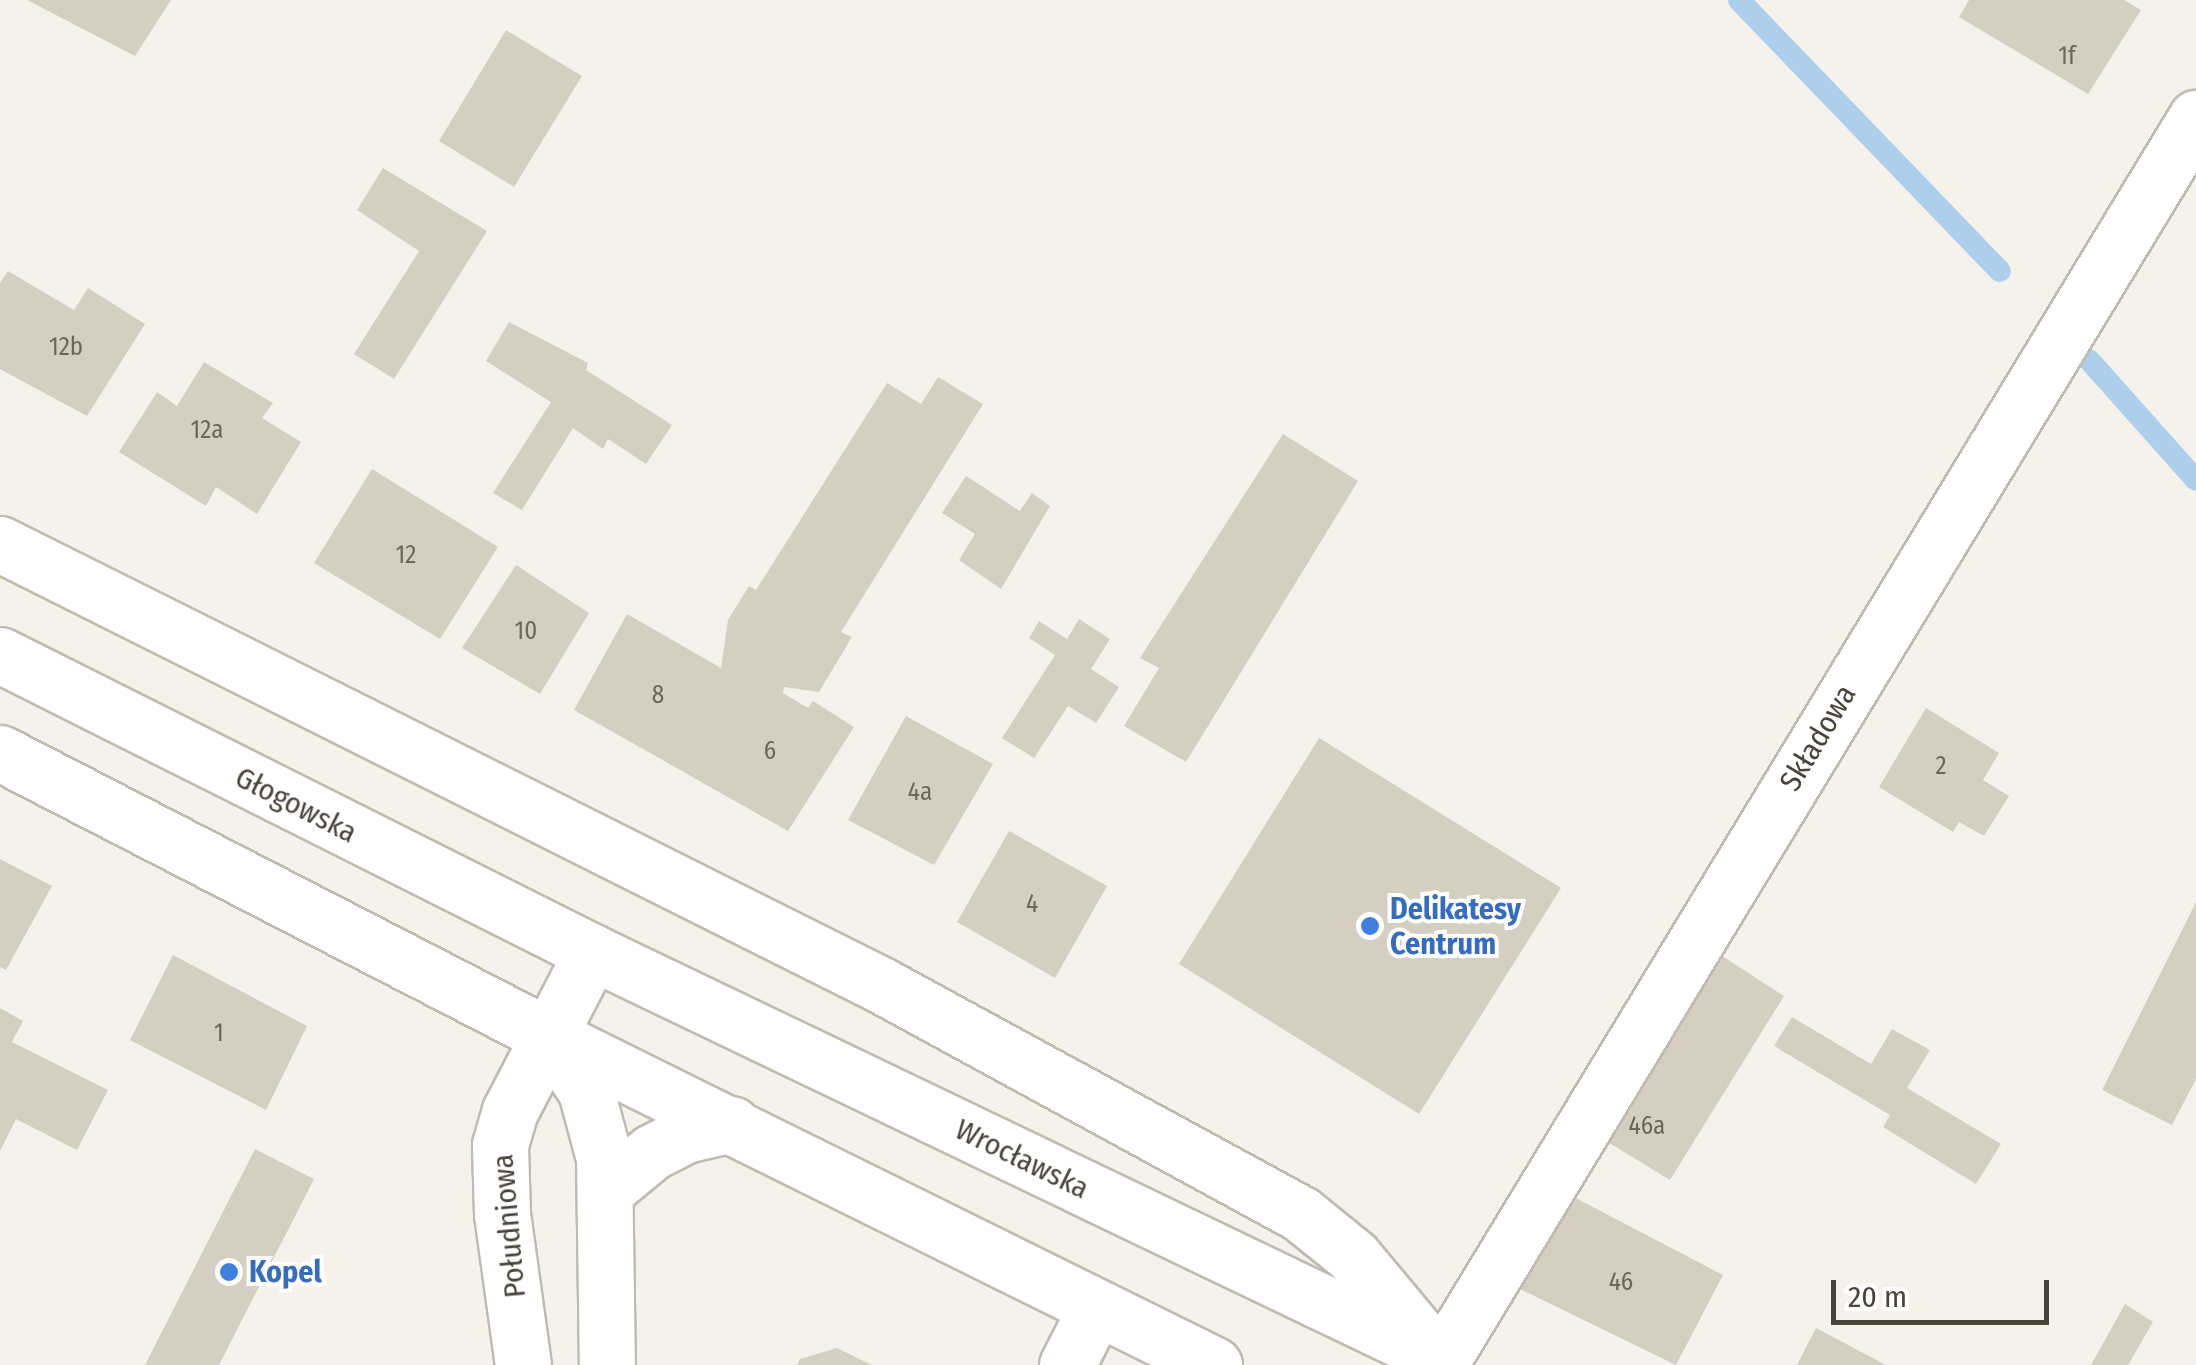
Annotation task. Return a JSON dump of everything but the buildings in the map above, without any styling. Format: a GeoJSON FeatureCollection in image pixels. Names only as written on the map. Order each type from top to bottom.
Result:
{"type":"FeatureCollection","features":[{"type":"Feature","properties":{"kind":"street","name":"Składowa"},"geometry":{"type":"LineString","coordinates":[[1435,1363],[2196,118]]}},
{"type":"Feature","properties":{"kind":"street"},"geometry":{"type":"LineString","coordinates":[[0,544],[881,985],[1300,1214],[1353,1256],[1435,1363]]}},
{"type":"Feature","properties":{"kind":"street","name":"Głogowska"},"geometry":{"type":"LineString","coordinates":[[0,655],[592,952]]}},
{"type":"Feature","properties":{"kind":"street"},"geometry":{"type":"LineString","coordinates":[[0,753],[549,1036],[732,1124],[1096,1310],[1214,1365]]}},
{"type":"Feature","properties":{"kind":"street","name":"Wrocławska"},"geometry":{"type":"LineString","coordinates":[[592,952],[1435,1363]]}},
{"type":"Feature","properties":{"kind":"street","name":"Południowa"},"geometry":{"type":"LineString","coordinates":[[523,1365],[502,1214],[500,1145],[510,1111],[592,952]]}},
{"type":"Feature","properties":{"kind":"street"},"geometry":{"type":"LineString","coordinates":[[549,1036],[570,1062],[597,1122],[606,1190],[608,1365]]}},
{"type":"Feature","properties":{"kind":"street"},"geometry":{"type":"LineString","coordinates":[[606,1190],[670,1142],[732,1124]]}},
{"type":"Feature","properties":{"kind":"street"},"geometry":{"type":"LineString","coordinates":[[1067,1365],[1096,1310]]}},
{"type":"Feature","properties":{"kind":"waterway"},"geometry":{"type":"LineString","coordinates":[[1739,0],[2000,271]]}},
{"type":"Feature","properties":{"kind":"waterway"},"geometry":{"type":"LineString","coordinates":[[2090,361],[2196,480]]}},
{"type":"Feature","properties":{"kind":"place","name":"Delikatesy Centrum"},"geometry":{"type":"Point","coordinates":[1370,926]}},
{"type":"Feature","properties":{"kind":"place","name":"Kopel"},"geometry":{"type":"Point","coordinates":[229,1272]}}]}
